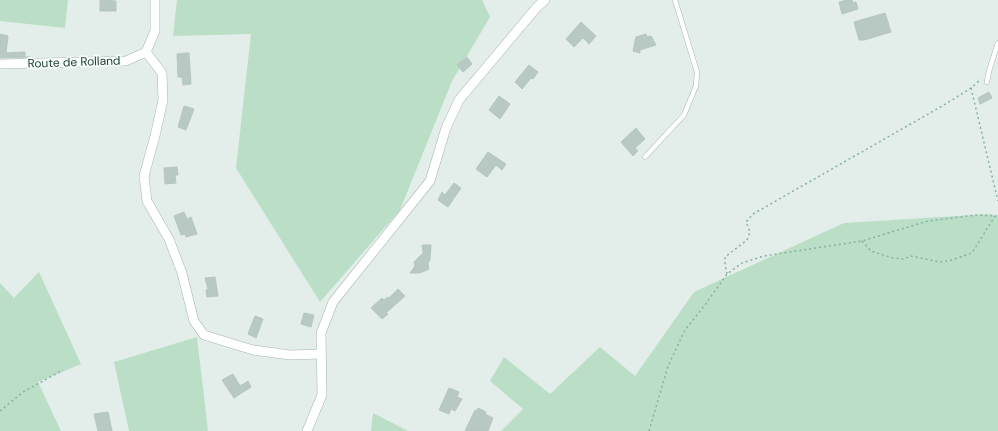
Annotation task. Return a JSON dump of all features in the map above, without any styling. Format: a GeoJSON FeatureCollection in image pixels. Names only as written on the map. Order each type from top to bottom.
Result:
{"type":"FeatureCollection","features":[{"type":"Feature","properties":{"kind":"street"},"geometry":{"type":"LineString","coordinates":[[155,0],[155,31],[146,52],[162,73],[163,100],[144,176],[147,201],[169,239],[182,273],[194,321],[204,336],[253,350],[290,355],[322,354]]}},
{"type":"Feature","properties":{"kind":"street"},"geometry":{"type":"LineString","coordinates":[[307,431],[322,395],[321,334],[333,302],[430,181],[446,128],[459,100],[537,7],[545,0]]}},
{"type":"Feature","properties":{"kind":"street","name":"Route de Rolland"},"geometry":{"type":"LineString","coordinates":[[0,64],[126,61],[146,52]]}},
{"type":"Feature","properties":{"kind":"lane"},"geometry":{"type":"LineString","coordinates":[[644,157],[684,115],[696,86],[697,72],[675,0]]}},
{"type":"Feature","properties":{"kind":"lane"},"geometry":{"type":"LineString","coordinates":[[987,82],[989,70],[998,43]]}},
{"type":"Feature","properties":{"kind":"path"},"geometry":{"type":"LineString","coordinates":[[727,274],[724,265],[725,257],[747,240],[750,232],[746,222],[753,214],[944,105],[970,88],[989,70]]}},
{"type":"Feature","properties":{"kind":"path"},"geometry":{"type":"LineString","coordinates":[[970,88],[998,201]]}},
{"type":"Feature","properties":{"kind":"path"},"geometry":{"type":"LineString","coordinates":[[649,431],[668,366],[685,330],[727,274],[742,262],[764,256],[862,241],[928,221],[976,215],[998,216]]}},
{"type":"Feature","properties":{"kind":"path"},"geometry":{"type":"LineString","coordinates":[[862,241],[870,251],[893,258],[903,259],[911,256],[940,262],[952,260],[972,253],[995,216]]}},
{"type":"Feature","properties":{"kind":"path"},"geometry":{"type":"LineString","coordinates":[[0,411],[23,392],[63,370]]}},
{"type":"Feature","properties":{"kind":"green space"},"geometry":{"type":"Polygon","coordinates":[[[0,0],[68,0],[65,28],[0,21],[0,0]]]}},
{"type":"Feature","properties":{"kind":"green space"},"geometry":{"type":"Polygon","coordinates":[[[177,0],[482,0],[490,17],[452,81],[400,210],[320,302],[236,168],[251,34],[173,36],[177,0]]]}},
{"type":"Feature","properties":{"kind":"green space"},"geometry":{"type":"Polygon","coordinates":[[[990,214],[998,217],[998,431],[501,431],[523,409],[490,381],[504,357],[550,394],[600,347],[635,376],[694,292],[844,223],[990,214]]]}},
{"type":"Feature","properties":{"kind":"green space"},"geometry":{"type":"Polygon","coordinates":[[[39,272],[81,364],[38,382],[61,431],[0,431],[0,283],[14,298],[39,272]]]}},
{"type":"Feature","properties":{"kind":"green space"},"geometry":{"type":"Polygon","coordinates":[[[197,337],[208,431],[129,431],[114,362],[197,337]]]}},
{"type":"Feature","properties":{"kind":"green space"},"geometry":{"type":"Polygon","coordinates":[[[373,413],[408,431],[371,431],[373,413]]]}},
{"type":"Feature","properties":{"kind":"building"},"geometry":{"type":"Polygon","coordinates":[[[100,0],[116,1],[116,11],[100,11],[100,0]]]}},
{"type":"Feature","properties":{"kind":"building"},"geometry":{"type":"Polygon","coordinates":[[[852,0],[853,3],[856,2],[858,9],[842,14],[839,2],[852,0]]]}},
{"type":"Feature","properties":{"kind":"building"},"geometry":{"type":"Polygon","coordinates":[[[885,13],[891,32],[864,40],[859,40],[854,22],[885,13]]]}},
{"type":"Feature","properties":{"kind":"building"},"geometry":{"type":"Polygon","coordinates":[[[581,22],[596,36],[589,44],[583,38],[574,47],[566,39],[581,22]]]}},
{"type":"Feature","properties":{"kind":"building"},"geometry":{"type":"Polygon","coordinates":[[[0,34],[8,36],[6,53],[25,52],[25,57],[30,57],[0,58],[0,34]]]}},
{"type":"Feature","properties":{"kind":"building"},"geometry":{"type":"Polygon","coordinates":[[[646,34],[647,37],[651,36],[656,45],[640,50],[640,53],[633,51],[636,37],[646,34]]]}},
{"type":"Feature","properties":{"kind":"building"},"geometry":{"type":"Polygon","coordinates":[[[189,53],[191,84],[183,85],[182,77],[178,77],[177,54],[189,53]]]}},
{"type":"Feature","properties":{"kind":"building"},"geometry":{"type":"Polygon","coordinates":[[[467,57],[472,64],[463,72],[457,65],[467,57]]]}},
{"type":"Feature","properties":{"kind":"building"},"geometry":{"type":"Polygon","coordinates":[[[529,65],[538,72],[522,89],[515,82],[529,65]]]}},
{"type":"Feature","properties":{"kind":"building"},"geometry":{"type":"Polygon","coordinates":[[[989,92],[992,98],[980,104],[978,98],[989,92]]]}},
{"type":"Feature","properties":{"kind":"building"},"geometry":{"type":"Polygon","coordinates":[[[499,96],[510,104],[500,119],[489,110],[499,96]]]}},
{"type":"Feature","properties":{"kind":"building"},"geometry":{"type":"Polygon","coordinates":[[[184,106],[194,109],[186,130],[178,127],[184,106]]]}},
{"type":"Feature","properties":{"kind":"building"},"geometry":{"type":"Polygon","coordinates":[[[636,128],[645,139],[635,148],[638,151],[633,156],[621,142],[636,128]]]}},
{"type":"Feature","properties":{"kind":"building"},"geometry":{"type":"Polygon","coordinates":[[[488,152],[506,164],[502,170],[496,165],[487,177],[476,169],[488,152]]]}},
{"type":"Feature","properties":{"kind":"building"},"geometry":{"type":"Polygon","coordinates":[[[177,167],[178,175],[175,175],[176,183],[165,184],[164,168],[177,167]]]}},
{"type":"Feature","properties":{"kind":"building"},"geometry":{"type":"Polygon","coordinates":[[[454,183],[461,188],[448,207],[438,200],[442,192],[445,195],[454,183]]]}},
{"type":"Feature","properties":{"kind":"building"},"geometry":{"type":"Polygon","coordinates":[[[184,212],[187,219],[191,217],[197,234],[186,237],[185,234],[181,235],[174,216],[184,212]]]}},
{"type":"Feature","properties":{"kind":"building"},"geometry":{"type":"Polygon","coordinates":[[[422,245],[431,245],[430,260],[428,263],[429,269],[420,273],[410,273],[415,266],[414,262],[423,253],[422,245]]]}},
{"type":"Feature","properties":{"kind":"building"},"geometry":{"type":"Polygon","coordinates":[[[215,277],[218,296],[207,297],[206,290],[208,289],[205,278],[215,277]]]}},
{"type":"Feature","properties":{"kind":"building"},"geometry":{"type":"Polygon","coordinates":[[[398,289],[405,296],[386,313],[388,314],[382,319],[371,308],[382,298],[384,300],[388,297],[389,298],[398,289]]]}},
{"type":"Feature","properties":{"kind":"building"},"geometry":{"type":"Polygon","coordinates":[[[304,313],[314,315],[311,327],[301,324],[304,313]]]}},
{"type":"Feature","properties":{"kind":"building"},"geometry":{"type":"Polygon","coordinates":[[[255,316],[263,319],[256,338],[248,334],[255,316]]]}},
{"type":"Feature","properties":{"kind":"building"},"geometry":{"type":"Polygon","coordinates":[[[233,374],[240,386],[248,381],[251,387],[234,398],[222,380],[233,374]]]}},
{"type":"Feature","properties":{"kind":"building"},"geometry":{"type":"Polygon","coordinates":[[[449,388],[459,392],[457,397],[462,399],[455,411],[451,409],[449,414],[439,410],[449,388]]]}},
{"type":"Feature","properties":{"kind":"building"},"geometry":{"type":"Polygon","coordinates":[[[478,408],[493,418],[488,431],[465,431],[475,410],[477,411],[478,408]]]}},
{"type":"Feature","properties":{"kind":"building"},"geometry":{"type":"Polygon","coordinates":[[[108,412],[112,431],[98,431],[94,414],[108,412]]]}}]}
